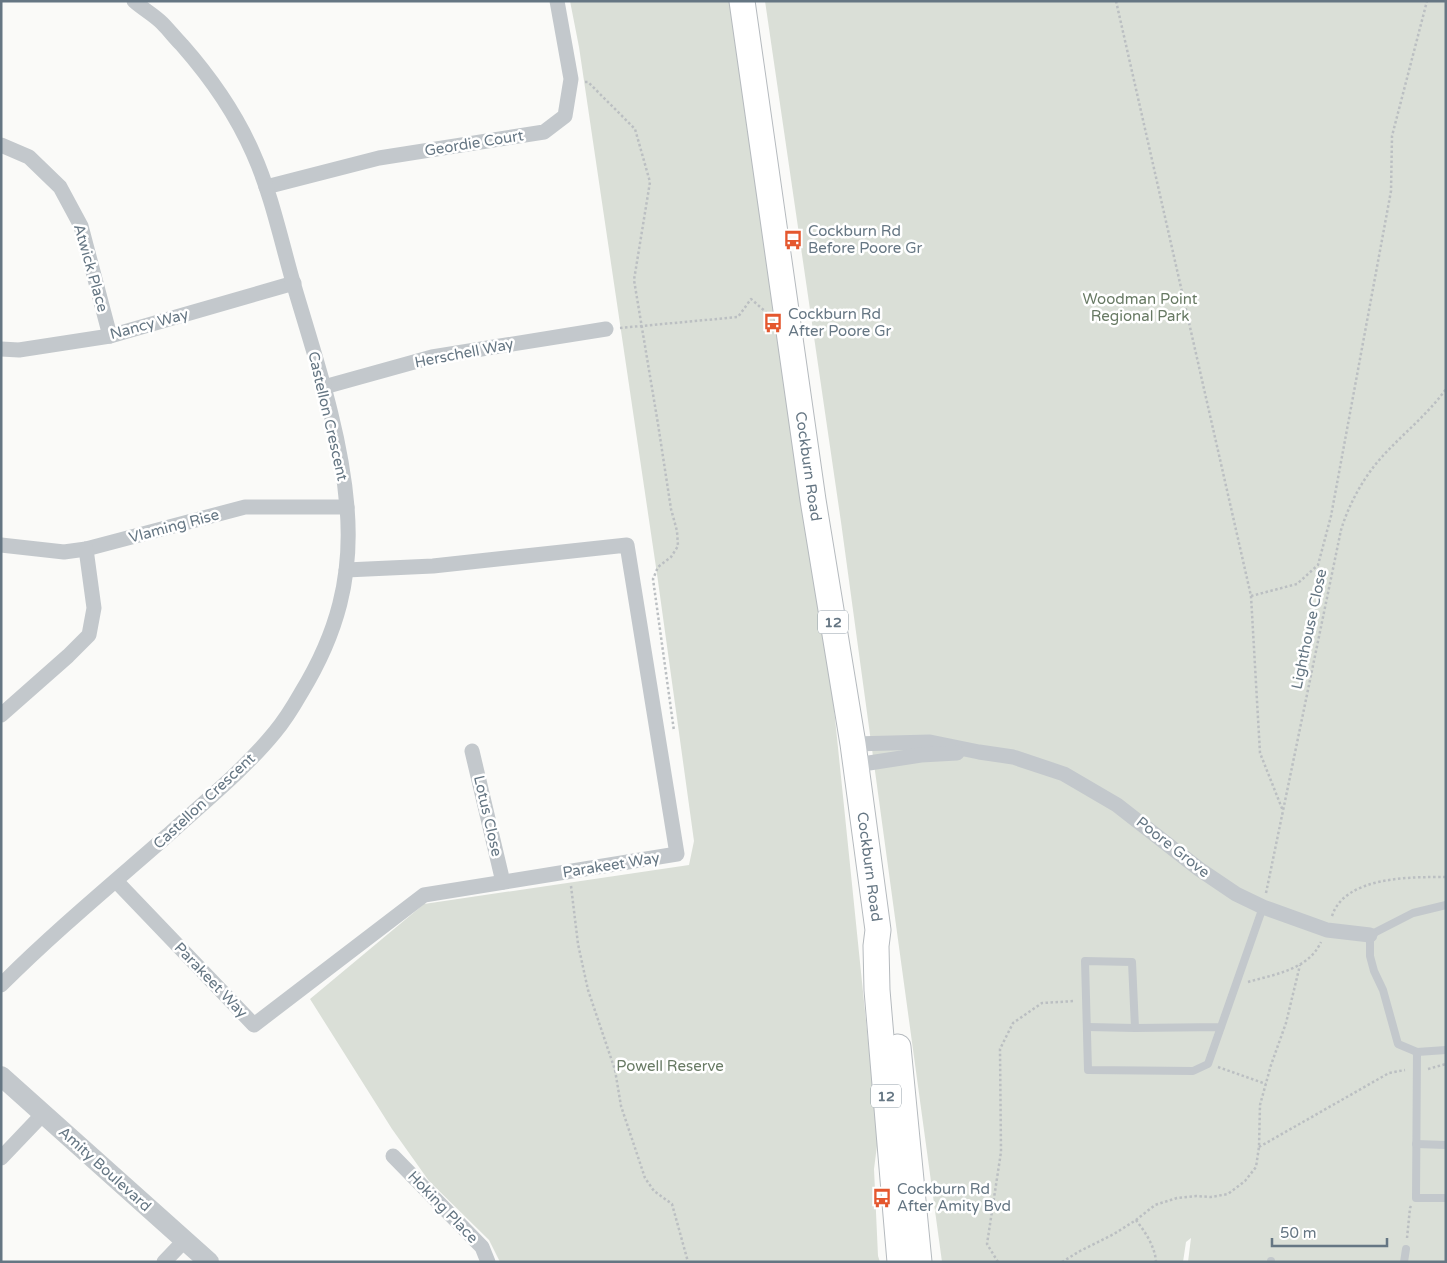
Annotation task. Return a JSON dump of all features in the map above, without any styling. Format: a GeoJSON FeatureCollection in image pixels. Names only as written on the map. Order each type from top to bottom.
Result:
{"type":"FeatureCollection","features":[{"type":"Feature","properties":{"kind":"main road","name":"Cockburn Road"},"geometry":{"type":"LineString","coordinates":[[742,1],[812,490],[854,754],[878,930],[876,990],[900,1262]]}},
{"type":"Feature","properties":{"kind":"main road","name":"Cockburn Road"},"geometry":{"type":"LineString","coordinates":[[878,930],[885,939],[889,952],[919,1262]]}},
{"type":"Feature","properties":{"kind":"street","name":"Castellon Crescent"},"geometry":{"type":"LineString","coordinates":[[1,985],[34,953],[218,790],[276,732],[314,671],[324,651],[334,627],[346,570],[348,540],[347,506],[340,456],[324,387],[266,187],[254,154],[219,91],[162,24],[134,1]]}},
{"type":"Feature","properties":{"kind":"street","name":"Geordie Court"},"geometry":{"type":"LineString","coordinates":[[266,187],[380,158],[544,132],[565,116],[571,79],[557,1]]}},
{"type":"Feature","properties":{"kind":"street","name":"Atwick Place"},"geometry":{"type":"LineString","coordinates":[[1,145],[29,157],[60,187],[81,226],[110,336]]}},
{"type":"Feature","properties":{"kind":"street","name":"Nancy Way"},"geometry":{"type":"LineString","coordinates":[[1,349],[19,350],[110,336],[294,283]]}},
{"type":"Feature","properties":{"kind":"street","name":"Herschell Way"},"geometry":{"type":"LineString","coordinates":[[324,387],[432,357],[606,329]]}},
{"type":"Feature","properties":{"kind":"street","name":"Vlaming Rise"},"geometry":{"type":"LineString","coordinates":[[1,545],[64,552],[86,549],[245,506],[347,506]]}},
{"type":"Feature","properties":{"kind":"street","name":"Parakeet Way"},"geometry":{"type":"LineString","coordinates":[[116,881],[254,1025],[424,895],[677,854],[627,545],[433,566],[346,570]]}},
{"type":"Feature","properties":{"kind":"street"},"geometry":{"type":"LineString","coordinates":[[1,715],[89,635],[94,608],[86,549]]}},
{"type":"Feature","properties":{"kind":"street","name":"Poore Grove"},"geometry":{"type":"LineString","coordinates":[[854,754],[930,742],[1013,757],[1064,774],[1117,804],[1199,869],[1236,894],[1263,907],[1327,930],[1370,935]]}},
{"type":"Feature","properties":{"kind":"street","name":"Lotus Close"},"geometry":{"type":"LineString","coordinates":[[472,750],[504,882]]}},
{"type":"Feature","properties":{"kind":"street","name":"Poore Grove"},"geometry":{"type":"LineString","coordinates":[[854,754],[920,755],[979,752]]}},
{"type":"Feature","properties":{"kind":"street","name":"Amity Boulevard"},"geometry":{"type":"LineString","coordinates":[[1,1076],[209,1262]]}},
{"type":"Feature","properties":{"kind":"street"},"geometry":{"type":"LineString","coordinates":[[1,1158],[43,1114]]}},
{"type":"Feature","properties":{"kind":"street","name":"Hoking Place"},"geometry":{"type":"LineString","coordinates":[[393,1156],[482,1247],[488,1262]]}},
{"type":"Feature","properties":{"kind":"street"},"geometry":{"type":"LineString","coordinates":[[164,1262],[185,1240]]}},
{"type":"Feature","properties":{"kind":"lane"},"geometry":{"type":"LineString","coordinates":[[1446,905],[1414,912],[1370,935],[1370,956],[1374,971],[1383,990],[1398,1044],[1417,1052],[1446,1050]]}},
{"type":"Feature","properties":{"kind":"lane"},"geometry":{"type":"LineString","coordinates":[[1135,1028],[1132,962],[1085,961],[1088,1070],[1193,1071],[1208,1064],[1263,907]]}},
{"type":"Feature","properties":{"kind":"lane"},"geometry":{"type":"LineString","coordinates":[[1088,1027],[1221,1027]]}},
{"type":"Feature","properties":{"kind":"lane"},"geometry":{"type":"LineString","coordinates":[[1417,1052],[1416,1198],[1446,1198]]}},
{"type":"Feature","properties":{"kind":"lane"},"geometry":{"type":"LineString","coordinates":[[1416,1144],[1446,1145]]}},
{"type":"Feature","properties":{"kind":"lane"},"geometry":{"type":"LineString","coordinates":[[1404,1262],[1406,1249]]}},
{"type":"Feature","properties":{"kind":"path"},"geometry":{"type":"LineString","coordinates":[[1116,1],[1251,596],[1260,752],[1282,811]]}},
{"type":"Feature","properties":{"kind":"path"},"geometry":{"type":"LineString","coordinates":[[1251,596],[1297,584],[1318,565],[1331,516],[1391,191],[1392,136],[1427,1]]}},
{"type":"Feature","properties":{"kind":"path"},"geometry":{"type":"LineString","coordinates":[[606,329],[738,316],[752,300],[767,313]]}},
{"type":"Feature","properties":{"kind":"path","name":"Lighthouse Close"},"geometry":{"type":"LineString","coordinates":[[1263,907],[1346,513],[1375,466],[1437,401],[1446,388]]}},
{"type":"Feature","properties":{"kind":"path"},"geometry":{"type":"LineString","coordinates":[[1236,986],[1300,965],[1312,956],[1319,947],[1334,910],[1344,898],[1358,888],[1380,882],[1419,877],[1446,877]]}},
{"type":"Feature","properties":{"kind":"path"},"geometry":{"type":"LineString","coordinates":[[1062,1262],[1080,1250],[1114,1234],[1155,1205],[1177,1198],[1228,1194],[1245,1181],[1256,1168],[1259,1147],[1260,1104],[1286,1023],[1300,965]]}},
{"type":"Feature","properties":{"kind":"path"},"geometry":{"type":"LineString","coordinates":[[998,1262],[987,1244],[1001,1152],[1000,1048],[1013,1023],[1042,1003],[1087,1001]]}},
{"type":"Feature","properties":{"kind":"path"},"geometry":{"type":"LineString","coordinates":[[1208,1064],[1266,1084]]}},
{"type":"Feature","properties":{"kind":"path"},"geometry":{"type":"LineString","coordinates":[[1259,1147],[1388,1073],[1428,1069],[1446,1064]]}},
{"type":"Feature","properties":{"kind":"path"},"geometry":{"type":"LineString","coordinates":[[1406,1249],[1410,1208],[1416,1198]]}},
{"type":"Feature","properties":{"kind":"path"},"geometry":{"type":"LineString","coordinates":[[1136,1220],[1150,1241],[1156,1255],[1156,1262]]}},
{"type":"Feature","properties":{"kind":"green space","name":"Powell Reserve"},"geometry":{"type":"Polygon","coordinates":[[[570,1],[732,1],[832,689],[878,1138],[874,1169],[878,1256],[880,1262],[500,1262],[489,1240],[429,1181],[392,1129],[310,999],[424,904],[689,865],[694,841],[657,574],[579,47],[570,1]]]}},
{"type":"Feature","properties":{"kind":"green space","name":"Woodman Point Regional Park"},"geometry":{"type":"Polygon","coordinates":[[[765,1],[1446,1],[1446,1262],[1188,1262],[1191,1238],[1186,1242],[1183,1262],[942,1262],[841,522],[765,1]]]}},
{"type":"Feature","properties":{"kind":"place","name":"Cockburn Rd Before Poore Gr"},"geometry":{"type":"Point","coordinates":[793,240]}},
{"type":"Feature","properties":{"kind":"place","name":"Cockburn Rd After Poore Gr"},"geometry":{"type":"Point","coordinates":[773,323]}},
{"type":"Feature","properties":{"kind":"place","name":"Cockburn Rd After Amity Bvd"},"geometry":{"type":"Point","coordinates":[882,1198]}}]}
